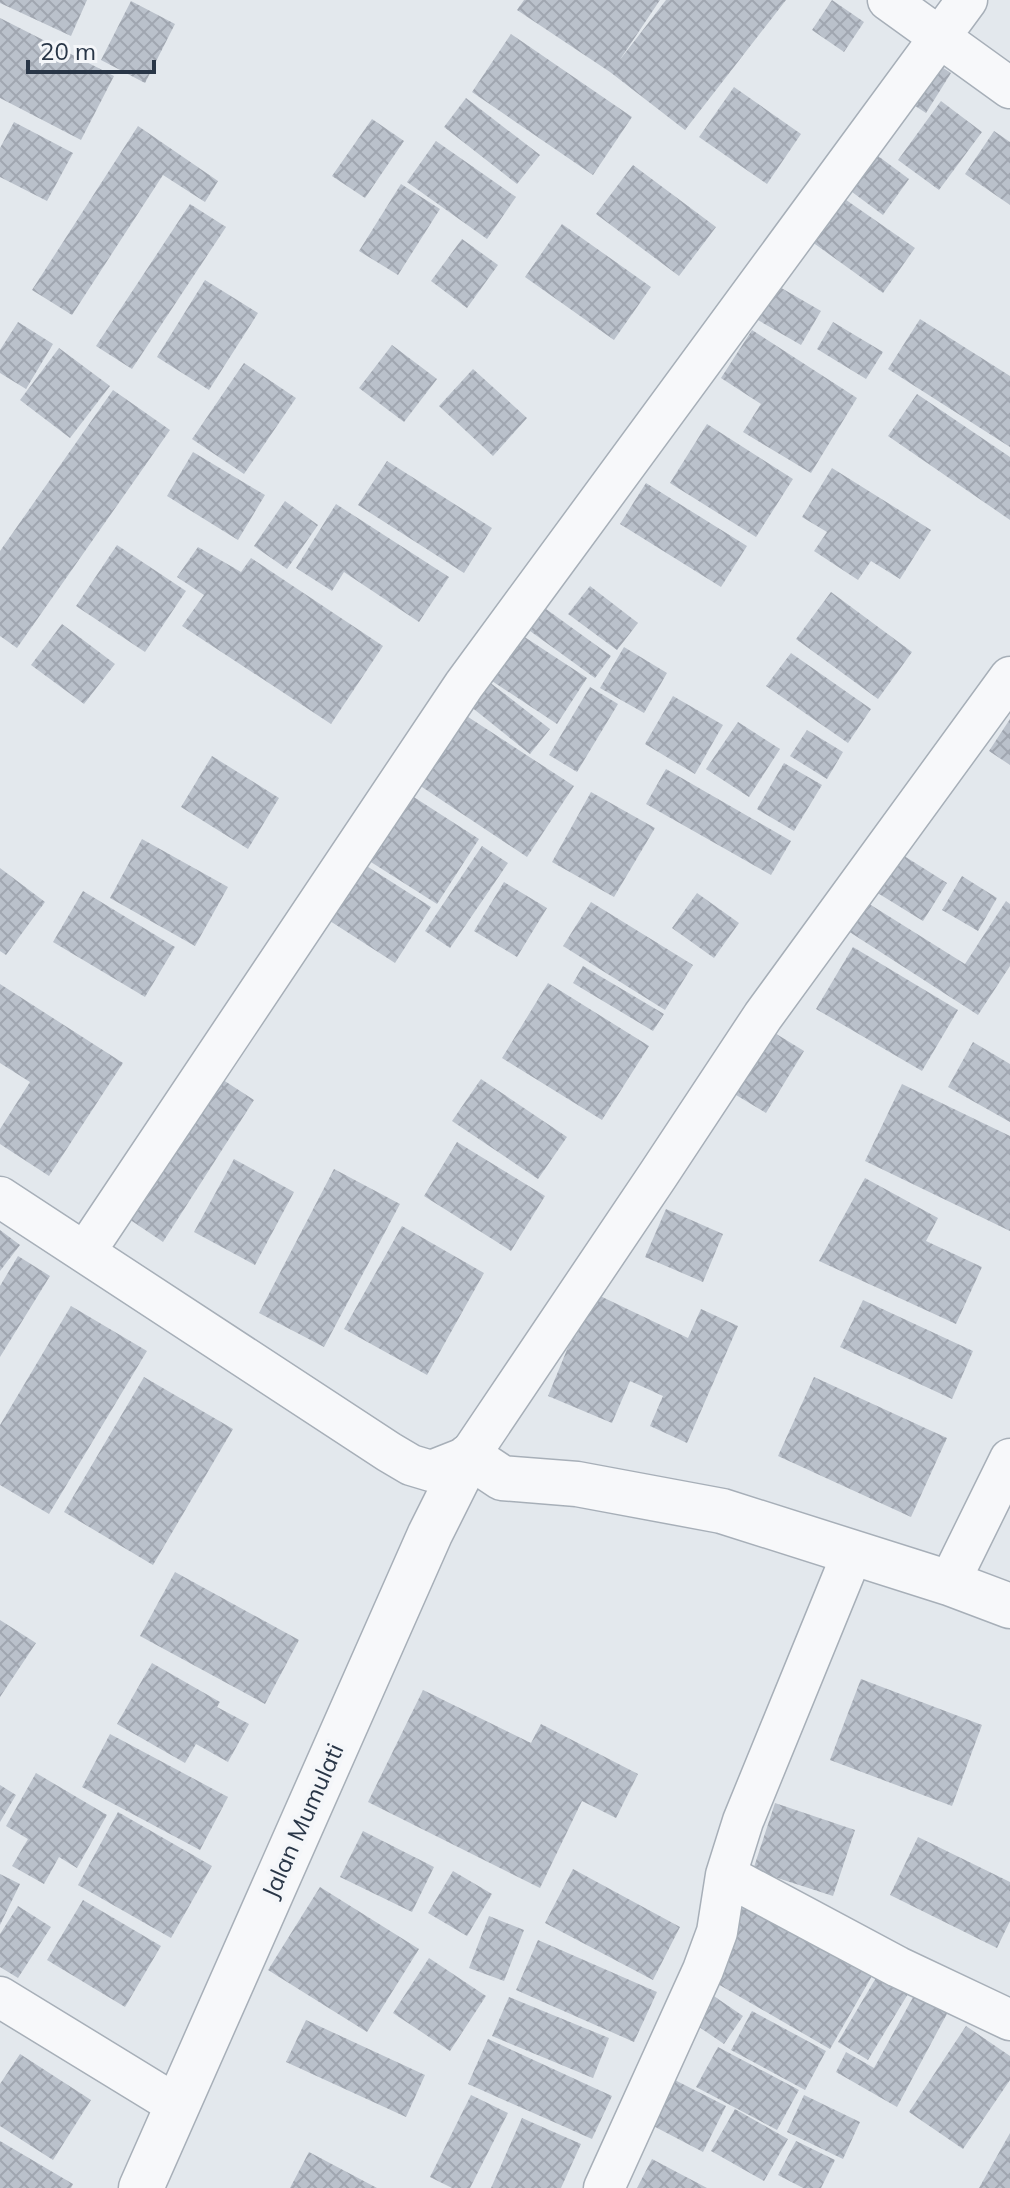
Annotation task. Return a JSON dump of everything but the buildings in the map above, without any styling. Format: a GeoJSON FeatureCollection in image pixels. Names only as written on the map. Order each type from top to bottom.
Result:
{"type":"FeatureCollection","features":[{"type":"Feature","properties":{"kind":"street"},"geometry":{"type":"LineString","coordinates":[[888,0],[1010,88]]}},
{"type":"Feature","properties":{"kind":"street"},"geometry":{"type":"LineString","coordinates":[[85,1252],[464,685],[967,0]]}},
{"type":"Feature","properties":{"kind":"street"},"geometry":{"type":"LineString","coordinates":[[0,1197],[411,1465],[431,1471],[469,1456],[763,1016],[1010,677]]}},
{"type":"Feature","properties":{"kind":"street"},"geometry":{"type":"LineString","coordinates":[[469,1456],[502,1478],[577,1484],[722,1511],[949,1583],[1010,1606]]}},
{"type":"Feature","properties":{"kind":"street","name":"Jalan Mumulati"},"geometry":{"type":"LineString","coordinates":[[141,2188],[424,1549],[469,1456]]}},
{"type":"Feature","properties":{"kind":"street"},"geometry":{"type":"LineString","coordinates":[[949,1583],[1010,1459]]}},
{"type":"Feature","properties":{"kind":"street"},"geometry":{"type":"LineString","coordinates":[[604,2188],[703,1970],[717,1932],[726,1875],[743,1821],[853,1552]]}},
{"type":"Feature","properties":{"kind":"street"},"geometry":{"type":"LineString","coordinates":[[726,1875],[898,1967],[1010,2020]]}},
{"type":"Feature","properties":{"kind":"street"},"geometry":{"type":"LineString","coordinates":[[0,1997],[178,2106]]}}]}
